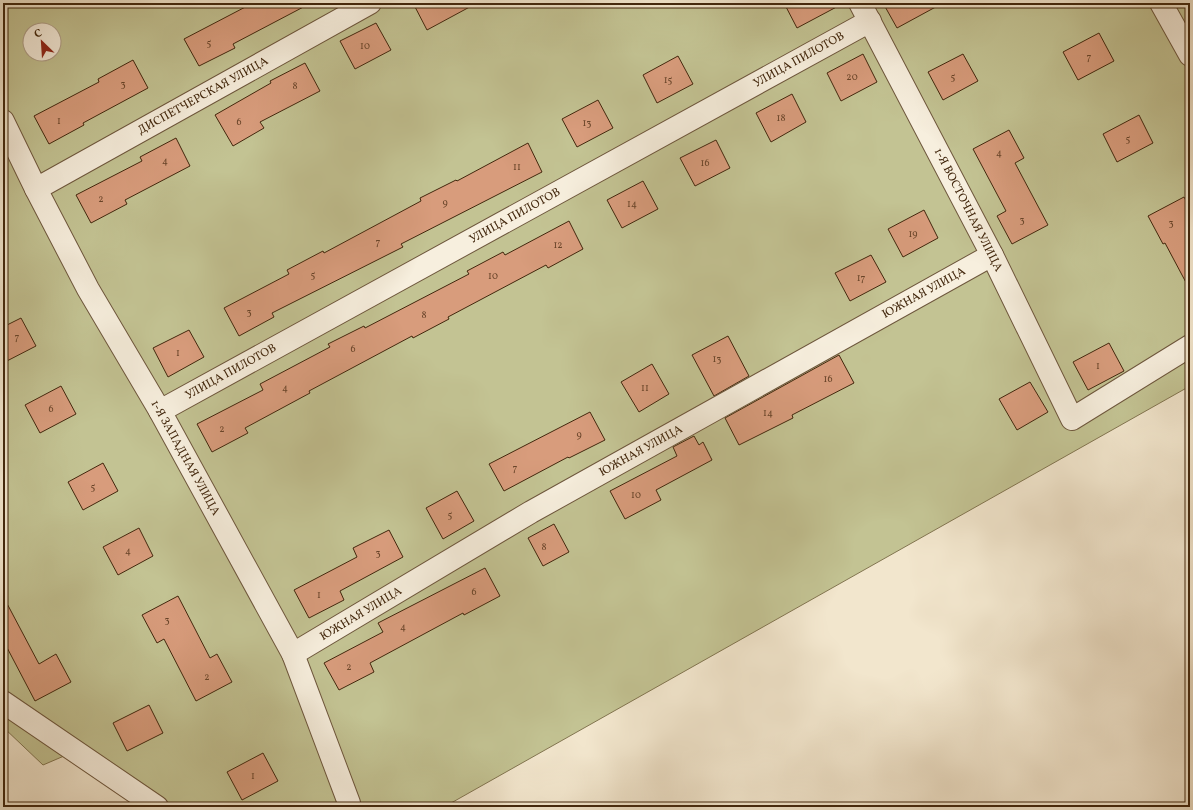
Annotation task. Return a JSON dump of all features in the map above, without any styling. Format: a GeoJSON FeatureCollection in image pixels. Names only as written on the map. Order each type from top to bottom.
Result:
{"type":"FeatureCollection","features":[{"type":"Feature","properties":{"kind":"street","name":"ДИСПЕТЧЕРСКАЯ УЛИЦА"},"geometry":{"type":"LineString","coordinates":[[36,189],[370,3]]}},
{"type":"Feature","properties":{"kind":"street"},"geometry":{"type":"LineString","coordinates":[[1161,3],[1190,55]]}},
{"type":"Feature","properties":{"kind":"street","name":"1-Я ВОСТОЧНАЯ УЛИЦА"},"geometry":{"type":"LineString","coordinates":[[865,12],[992,255],[1072,419],[1190,346]]}},
{"type":"Feature","properties":{"kind":"street","name":"УЛИЦА ПИЛОТОВ"},"geometry":{"type":"LineString","coordinates":[[160,412],[865,12]]}},
{"type":"Feature","properties":{"kind":"street","name":"1-Я ЗАПАДНАЯ УЛИЦА"},"geometry":{"type":"LineString","coordinates":[[3,121],[36,189],[88,288],[160,412],[293,654],[349,805]]}},
{"type":"Feature","properties":{"kind":"street","name":"ЮЖНАЯ УЛИЦА"},"geometry":{"type":"LineString","coordinates":[[293,654],[531,512],[992,255]]}},
{"type":"Feature","properties":{"kind":"street"},"geometry":{"type":"LineString","coordinates":[[3,702],[157,807]]}},
{"type":"Feature","properties":{"kind":"green space"},"geometry":{"type":"Polygon","coordinates":[[[3,3],[1190,3],[1190,386],[444,807],[160,807],[78,750],[43,765],[3,727],[3,3]]]}},
{"type":"Feature","properties":{"kind":"building"},"geometry":{"type":"Polygon","coordinates":[[[253,3],[311,3],[233,44],[235,48],[199,66],[184,39],[253,3]]]}},
{"type":"Feature","properties":{"kind":"building"},"geometry":{"type":"Polygon","coordinates":[[[413,3],[477,3],[427,30],[413,3]]]}},
{"type":"Feature","properties":{"kind":"building"},"geometry":{"type":"Polygon","coordinates":[[[784,3],[844,3],[797,28],[784,3]]]}},
{"type":"Feature","properties":{"kind":"building"},"geometry":{"type":"Polygon","coordinates":[[[883,3],[943,3],[897,28],[883,3]]]}},
{"type":"Feature","properties":{"kind":"building"},"geometry":{"type":"Polygon","coordinates":[[[376,23],[391,50],[355,69],[340,41],[376,23]]]}},
{"type":"Feature","properties":{"kind":"building"},"geometry":{"type":"Polygon","coordinates":[[[1099,33],[1114,61],[1078,80],[1063,52],[1099,33]]]}},
{"type":"Feature","properties":{"kind":"building"},"geometry":{"type":"Polygon","coordinates":[[[863,54],[877,82],[841,101],[827,73],[863,54]]]}},
{"type":"Feature","properties":{"kind":"building"},"geometry":{"type":"Polygon","coordinates":[[[963,54],[978,81],[943,100],[928,72],[963,54]]]}},
{"type":"Feature","properties":{"kind":"building"},"geometry":{"type":"Polygon","coordinates":[[[678,56],[693,84],[657,103],[643,75],[678,56]]]}},
{"type":"Feature","properties":{"kind":"building"},"geometry":{"type":"Polygon","coordinates":[[[133,60],[148,88],[83,123],[84,125],[49,144],[34,116],[99,82],[98,79],[133,60]]]}},
{"type":"Feature","properties":{"kind":"building"},"geometry":{"type":"Polygon","coordinates":[[[305,63],[320,91],[260,122],[264,128],[233,146],[215,115],[271,83],[270,81],[305,63]]]}},
{"type":"Feature","properties":{"kind":"building"},"geometry":{"type":"Polygon","coordinates":[[[792,94],[806,122],[771,142],[756,113],[792,94]]]}},
{"type":"Feature","properties":{"kind":"building"},"geometry":{"type":"Polygon","coordinates":[[[598,100],[613,128],[577,147],[562,119],[598,100]]]}},
{"type":"Feature","properties":{"kind":"building"},"geometry":{"type":"Polygon","coordinates":[[[1139,115],[1153,143],[1117,162],[1103,134],[1139,115]]]}},
{"type":"Feature","properties":{"kind":"building"},"geometry":{"type":"Polygon","coordinates":[[[1009,130],[1024,158],[1015,163],[1048,225],[1012,244],[997,216],[1006,211],[973,149],[1009,130]]]}},
{"type":"Feature","properties":{"kind":"building"},"geometry":{"type":"Polygon","coordinates":[[[176,138],[190,166],[125,200],[127,204],[91,223],[76,195],[142,161],[140,157],[176,138]]]}},
{"type":"Feature","properties":{"kind":"building"},"geometry":{"type":"Polygon","coordinates":[[[716,140],[730,168],[695,186],[680,158],[716,140]]]}},
{"type":"Feature","properties":{"kind":"building"},"geometry":{"type":"Polygon","coordinates":[[[528,143],[542,172],[401,244],[403,247],[272,313],[274,317],[239,336],[224,308],[289,274],[287,270],[323,251],[324,253],[421,201],[420,198],[456,180],[457,181],[528,143]]]}},
{"type":"Feature","properties":{"kind":"building"},"geometry":{"type":"Polygon","coordinates":[[[643,181],[658,209],[622,228],[607,200],[643,181]]]}},
{"type":"Feature","properties":{"kind":"building"},"geometry":{"type":"Polygon","coordinates":[[[1184,197],[1190,208],[1190,290],[1165,243],[1163,244],[1148,216],[1184,197]]]}},
{"type":"Feature","properties":{"kind":"building"},"geometry":{"type":"Polygon","coordinates":[[[924,210],[938,238],[903,257],[888,229],[924,210]]]}},
{"type":"Feature","properties":{"kind":"building"},"geometry":{"type":"Polygon","coordinates":[[[569,221],[583,249],[548,268],[546,265],[448,317],[449,319],[413,338],[412,336],[309,391],[310,393],[245,428],[248,433],[212,452],[197,424],[263,390],[260,384],[330,347],[328,344],[364,326],[365,328],[469,274],[467,271],[503,252],[505,255],[569,221]]]}},
{"type":"Feature","properties":{"kind":"building"},"geometry":{"type":"Polygon","coordinates":[[[871,255],[886,282],[850,301],[835,273],[871,255]]]}},
{"type":"Feature","properties":{"kind":"building"},"geometry":{"type":"Polygon","coordinates":[[[21,318],[36,346],[3,363],[3,327],[21,318]]]}},
{"type":"Feature","properties":{"kind":"building"},"geometry":{"type":"Polygon","coordinates":[[[189,330],[204,357],[168,377],[153,348],[189,330]]]}},
{"type":"Feature","properties":{"kind":"building"},"geometry":{"type":"Polygon","coordinates":[[[728,336],[749,376],[714,396],[692,355],[728,336]]]}},
{"type":"Feature","properties":{"kind":"building"},"geometry":{"type":"Polygon","coordinates":[[[1109,343],[1124,371],[1088,390],[1073,362],[1109,343]]]}},
{"type":"Feature","properties":{"kind":"building"},"geometry":{"type":"Polygon","coordinates":[[[839,355],[854,383],[792,415],[793,418],[739,445],[725,418],[839,355]]]}},
{"type":"Feature","properties":{"kind":"building"},"geometry":{"type":"Polygon","coordinates":[[[652,364],[669,394],[639,412],[621,382],[652,364]]]}},
{"type":"Feature","properties":{"kind":"building"},"geometry":{"type":"Polygon","coordinates":[[[1030,382],[1048,412],[1017,430],[999,399],[1030,382]]]}},
{"type":"Feature","properties":{"kind":"building"},"geometry":{"type":"Polygon","coordinates":[[[61,386],[76,414],[40,433],[25,405],[61,386]]]}},
{"type":"Feature","properties":{"kind":"building"},"geometry":{"type":"Polygon","coordinates":[[[590,412],[605,440],[569,458],[568,457],[504,491],[489,464],[590,412]]]}},
{"type":"Feature","properties":{"kind":"building"},"geometry":{"type":"Polygon","coordinates":[[[694,436],[699,445],[703,442],[712,460],[656,490],[661,500],[625,519],[610,491],[677,456],[673,447],[694,436]]]}},
{"type":"Feature","properties":{"kind":"building"},"geometry":{"type":"Polygon","coordinates":[[[103,463],[118,491],[83,510],[68,482],[103,463]]]}},
{"type":"Feature","properties":{"kind":"building"},"geometry":{"type":"Polygon","coordinates":[[[457,491],[474,521],[443,539],[426,508],[457,491]]]}},
{"type":"Feature","properties":{"kind":"building"},"geometry":{"type":"Polygon","coordinates":[[[554,524],[569,552],[543,566],[528,538],[554,524]]]}},
{"type":"Feature","properties":{"kind":"building"},"geometry":{"type":"Polygon","coordinates":[[[139,528],[153,556],[118,575],[103,547],[139,528]]]}},
{"type":"Feature","properties":{"kind":"building"},"geometry":{"type":"Polygon","coordinates":[[[389,530],[403,557],[340,591],[344,600],[309,618],[294,590],[357,557],[353,548],[389,530]]]}},
{"type":"Feature","properties":{"kind":"building"},"geometry":{"type":"Polygon","coordinates":[[[485,568],[500,596],[464,615],[463,613],[370,663],[374,672],[339,690],[324,663],[383,632],[378,623],[485,568]]]}},
{"type":"Feature","properties":{"kind":"building"},"geometry":{"type":"Polygon","coordinates":[[[3,596],[39,664],[56,654],[71,682],[35,701],[3,640],[3,596]]]}},
{"type":"Feature","properties":{"kind":"building"},"geometry":{"type":"Polygon","coordinates":[[[178,596],[210,658],[217,654],[232,682],[196,701],[164,639],[157,643],[142,615],[178,596]]]}},
{"type":"Feature","properties":{"kind":"building"},"geometry":{"type":"Polygon","coordinates":[[[149,705],[163,733],[127,751],[113,723],[149,705]]]}},
{"type":"Feature","properties":{"kind":"building"},"geometry":{"type":"Polygon","coordinates":[[[263,753],[278,781],[242,800],[227,772],[263,753]]]}}]}
